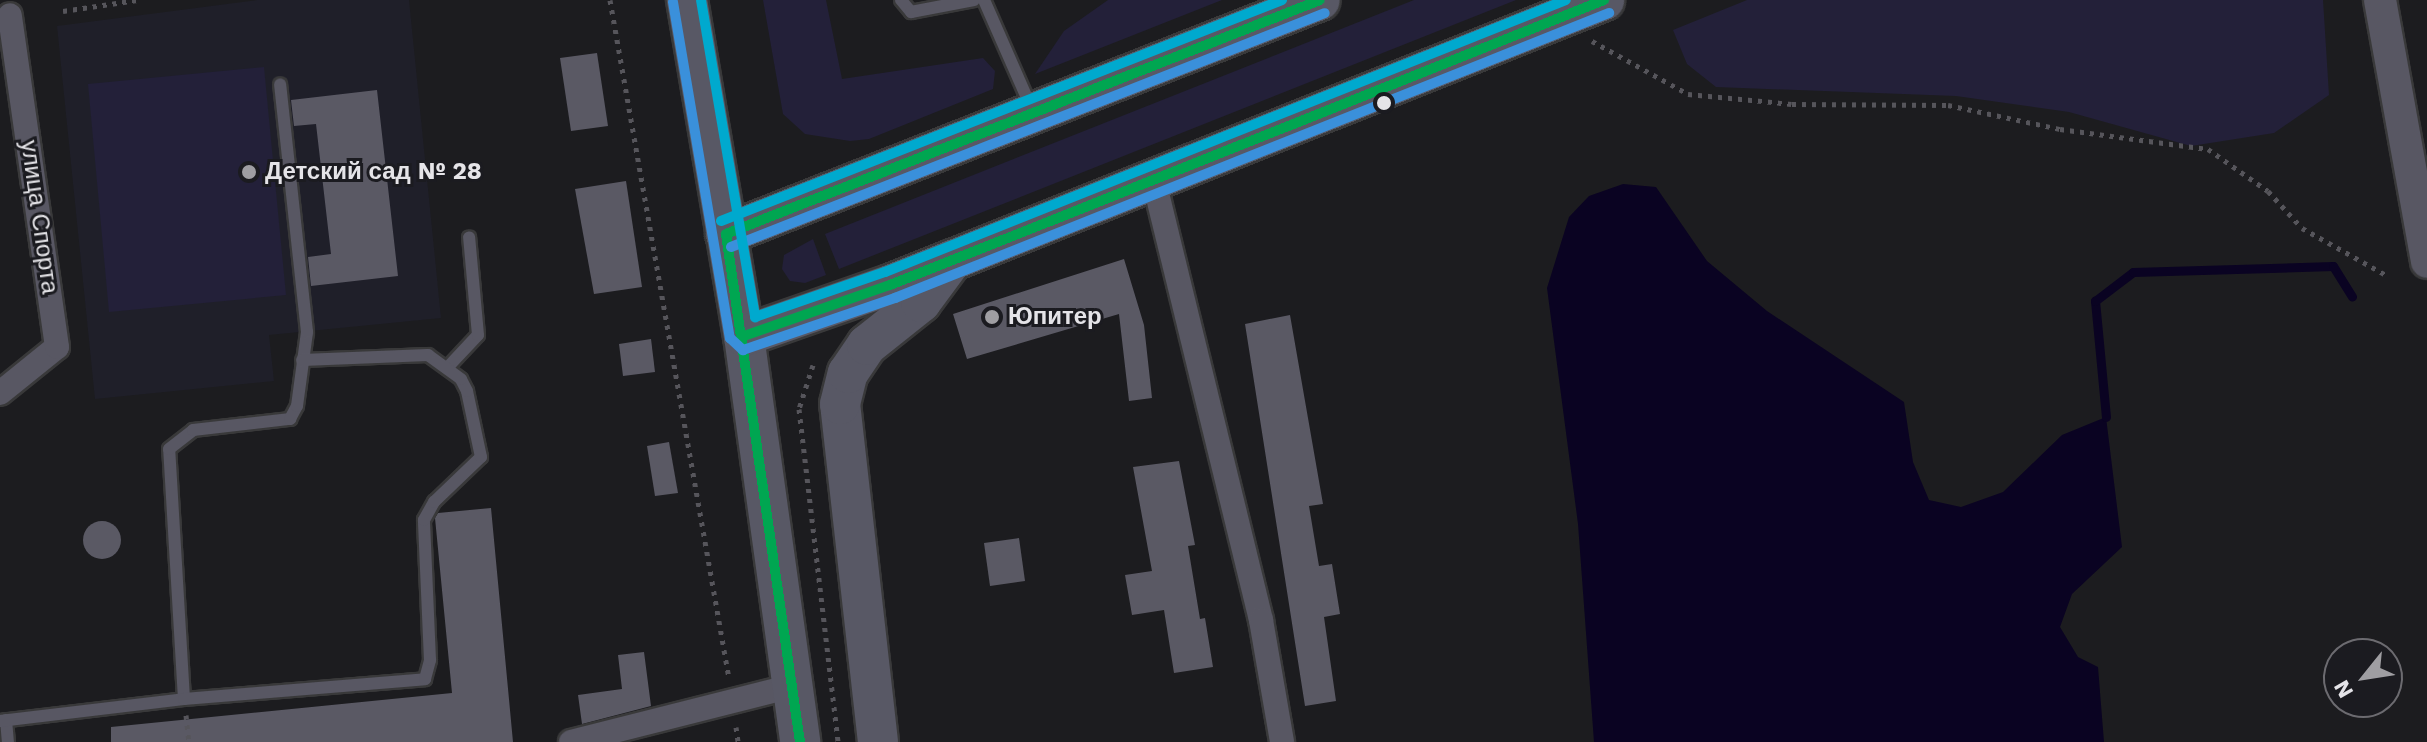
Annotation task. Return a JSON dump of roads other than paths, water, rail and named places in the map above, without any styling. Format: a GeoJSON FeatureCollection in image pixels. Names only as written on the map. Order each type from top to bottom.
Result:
{"type":"FeatureCollection","features":[{"type":"Feature","properties":{"kind":"main road"},"geometry":{"type":"LineString","coordinates":[[687,0],[744,336],[800,742]]}},
{"type":"Feature","properties":{"kind":"main road"},"geometry":{"type":"LineString","coordinates":[[726,234],[1320,0]]}},
{"type":"Feature","properties":{"kind":"main road"},"geometry":{"type":"LineString","coordinates":[[744,336],[952,260],[1604,0]]}},
{"type":"Feature","properties":{"kind":"main road"},"geometry":{"type":"LineString","coordinates":[[878,742],[840,404],[848,373],[867,345],[921,302],[952,260]]}},
{"type":"Feature","properties":{"kind":"street"},"geometry":{"type":"LineString","coordinates":[[2380,0],[2427,262]]}},
{"type":"Feature","properties":{"kind":"street","name":"улица Спорта"},"geometry":{"type":"LineString","coordinates":[[0,393],[57,347],[10,10]]}},
{"type":"Feature","properties":{"kind":"street"},"geometry":{"type":"LineString","coordinates":[[1154,181],[1261,620],[1282,742]]}},
{"type":"Feature","properties":{"kind":"street"},"geometry":{"type":"LineString","coordinates":[[571,742],[792,686]]}},
{"type":"Feature","properties":{"kind":"lane"},"geometry":{"type":"LineString","coordinates":[[901,0],[911,12],[974,0]]}},
{"type":"Feature","properties":{"kind":"lane"},"geometry":{"type":"LineString","coordinates":[[984,0],[1034,114]]}},
{"type":"Feature","properties":{"kind":"lane"},"geometry":{"type":"LineString","coordinates":[[184,699],[169,449],[193,430],[290,419],[297,406],[307,332],[280,84]]}},
{"type":"Feature","properties":{"kind":"lane"},"geometry":{"type":"LineString","coordinates":[[447,368],[478,335],[469,237]]}},
{"type":"Feature","properties":{"kind":"lane"},"geometry":{"type":"LineString","coordinates":[[8,742],[3,721],[184,699],[425,679],[430,660],[424,520],[434,502],[481,457],[467,391],[447,368],[428,355],[302,360]]}},
{"type":"Feature","properties":{"kind":"waterway"},"geometry":{"type":"LineString","coordinates":[[2106,417],[2095,301],[2133,272],[2333,266],[2352,297]]}},
{"type":"Feature","properties":{"kind":"place","name":"Детский сад № 28"},"geometry":{"type":"Point","coordinates":[249,172]}},
{"type":"Feature","properties":{"kind":"place","name":"Юпитер"},"geometry":{"type":"Point","coordinates":[992,317]}}]}
